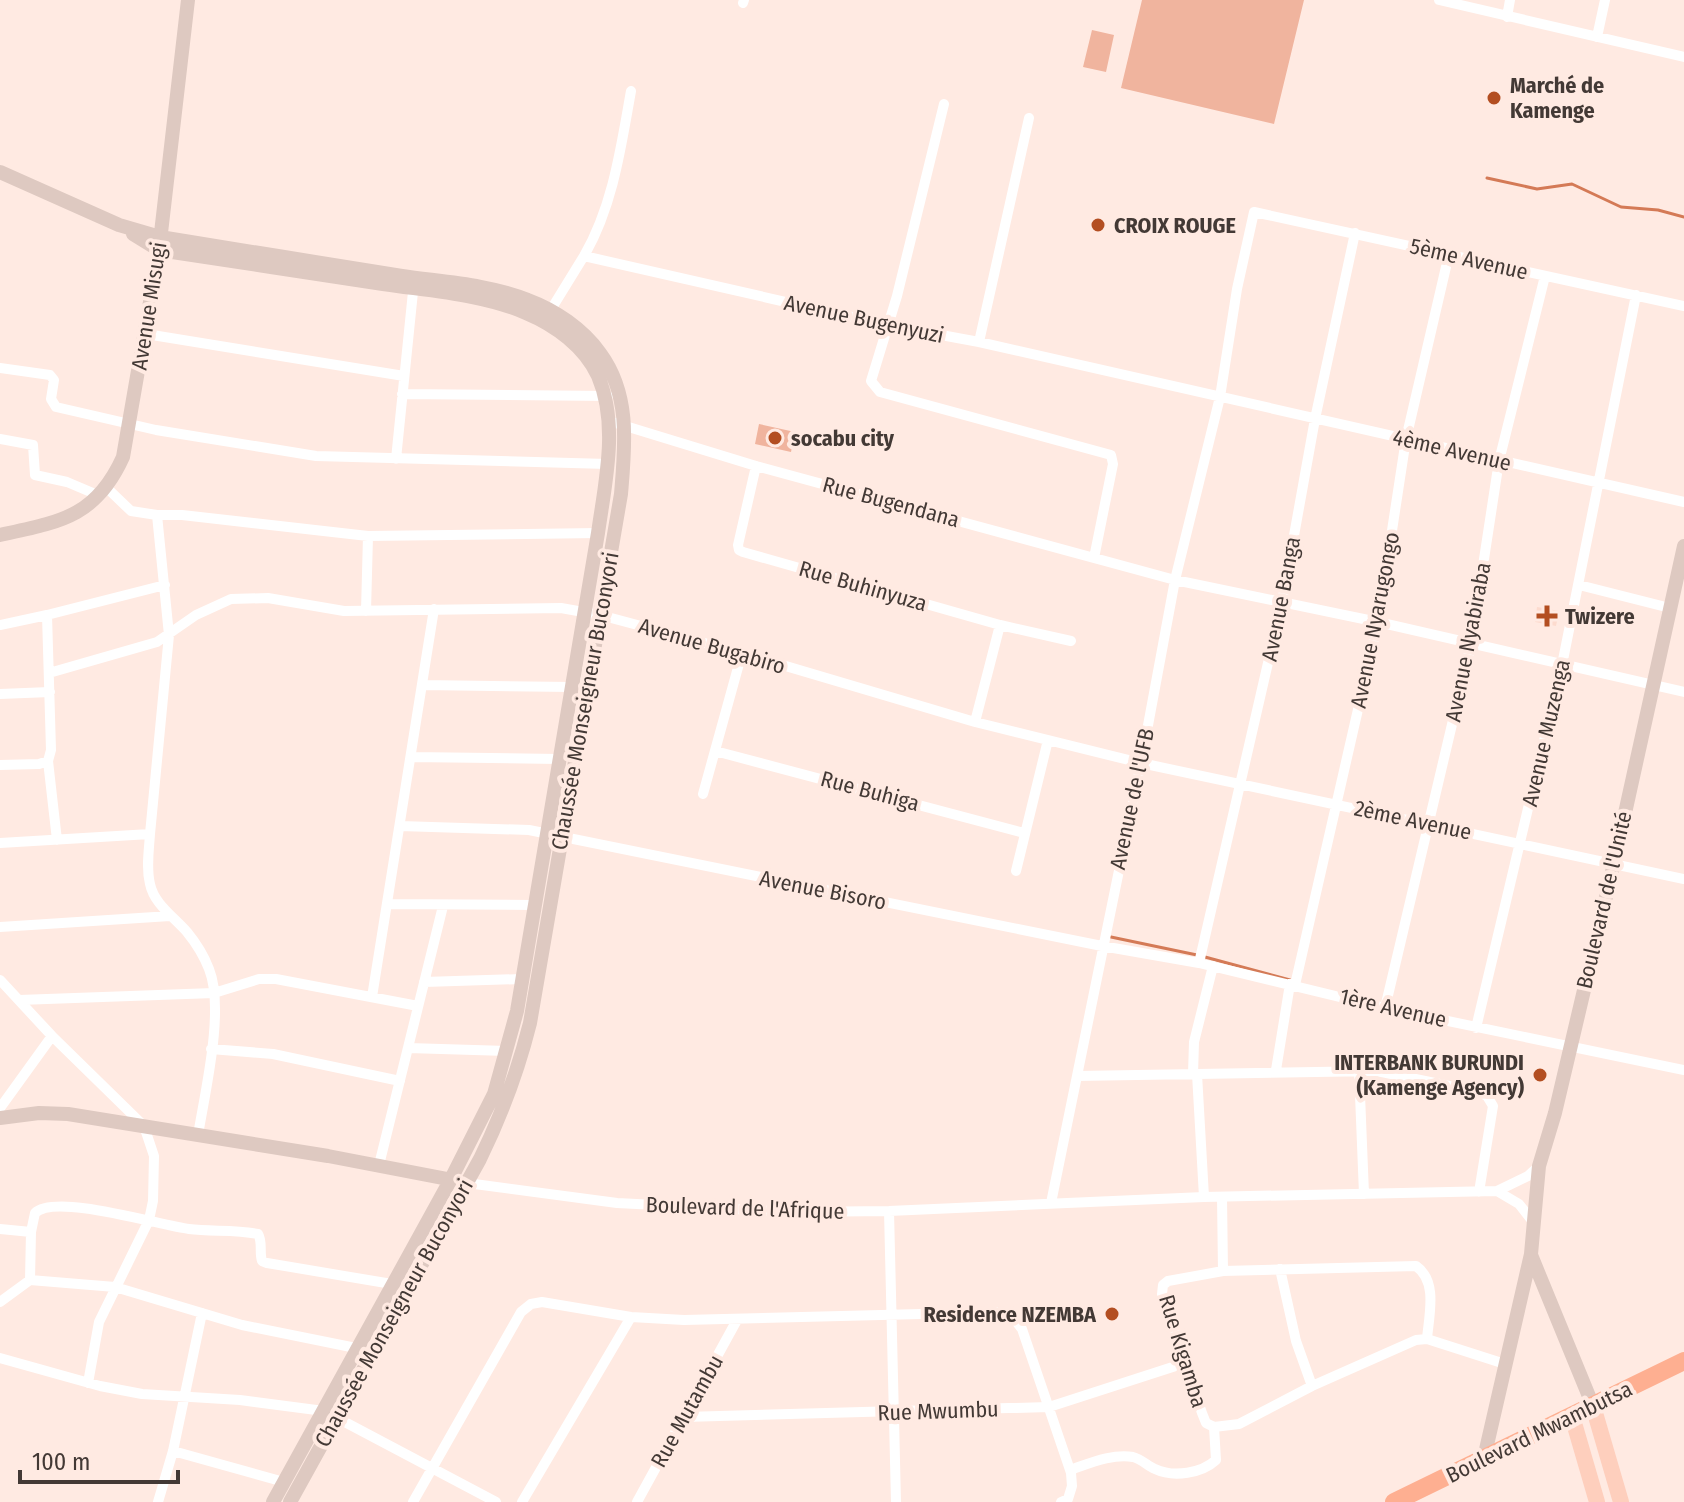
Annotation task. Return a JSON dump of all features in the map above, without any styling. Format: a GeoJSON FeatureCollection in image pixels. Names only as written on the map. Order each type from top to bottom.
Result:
{"type":"FeatureCollection","features":[{"type":"Feature","properties":{"kind":"highway","name":"Boulevard Mwambutsa"},"geometry":{"type":"LineString","coordinates":[[1394,1502],[1684,1361]]}},
{"type":"Feature","properties":{"kind":"main road"},"geometry":{"type":"LineString","coordinates":[[1593,1406],[1621,1502]]}},
{"type":"Feature","properties":{"kind":"main road"},"geometry":{"type":"LineString","coordinates":[[1572,1416],[1597,1502]]}},
{"type":"Feature","properties":{"kind":"street","name":"Avenue Misugi"},"geometry":{"type":"LineString","coordinates":[[104,492],[123,457],[146,334],[160,244],[188,0]]}},
{"type":"Feature","properties":{"kind":"street"},"geometry":{"type":"LineString","coordinates":[[1439,0],[1684,57]]}},
{"type":"Feature","properties":{"kind":"street"},"geometry":{"type":"LineString","coordinates":[[1507,17],[1510,0]]}},
{"type":"Feature","properties":{"kind":"street"},"geometry":{"type":"LineString","coordinates":[[1597,37],[1605,0]]}},
{"type":"Feature","properties":{"kind":"street"},"geometry":{"type":"LineString","coordinates":[[548,316],[596,236],[610,193],[631,91]]}},
{"type":"Feature","properties":{"kind":"street"},"geometry":{"type":"LineString","coordinates":[[944,104],[897,296],[871,381],[880,392],[1111,455],[1113,464],[1094,558]]}},
{"type":"Feature","properties":{"kind":"street"},"geometry":{"type":"LineString","coordinates":[[979,342],[1029,118]]}},
{"type":"Feature","properties":{"kind":"street","name":"Chaussée Monseigneur Buconyori"},"geometry":{"type":"LineString","coordinates":[[0,172],[160,244],[414,283],[548,316],[585,335],[612,373],[621,397],[625,424],[621,494],[521,1061],[497,1125],[467,1183],[330,1414],[273,1502]]}},
{"type":"Feature","properties":{"kind":"street","name":"5ème Avenue"},"geometry":{"type":"LineString","coordinates":[[1254,212],[1684,306]]}},
{"type":"Feature","properties":{"kind":"street","name":"Avenue de l'UFB"},"geometry":{"type":"LineString","coordinates":[[1051,1203],[1175,580],[1220,397],[1237,289],[1254,212]]}},
{"type":"Feature","properties":{"kind":"street","name":"Avenue Banga"},"geometry":{"type":"LineString","coordinates":[[1199,963],[1282,602],[1315,419],[1355,233]]}},
{"type":"Feature","properties":{"kind":"street","name":"Avenue Nyarugongo"},"geometry":{"type":"LineString","coordinates":[[1276,1070],[1292,985],[1378,622],[1406,439],[1449,254]]}},
{"type":"Feature","properties":{"kind":"street","name":"Avenue Bugenyuzi"},"geometry":{"type":"LineString","coordinates":[[584,256],[1220,397]]}},
{"type":"Feature","properties":{"kind":"street","name":"Avenue Nyabiraba"},"geometry":{"type":"LineString","coordinates":[[1385,1008],[1471,644],[1499,461],[1545,276]]}},
{"type":"Feature","properties":{"kind":"street"},"geometry":{"type":"LineString","coordinates":[[396,459],[414,283]]}},
{"type":"Feature","properties":{"kind":"street","name":"Avenue Muzenga"},"geometry":{"type":"LineString","coordinates":[[1476,1028],[1562,665],[1636,295]]}},
{"type":"Feature","properties":{"kind":"street","name":"Chaussée Monseigneur Buconyori"},"geometry":{"type":"LineString","coordinates":[[290,1502],[356,1348],[451,1179],[494,1094],[507,1051],[522,979],[608,464],[609,421],[605,396],[597,375],[586,356],[548,316]]}},
{"type":"Feature","properties":{"kind":"street"},"geometry":{"type":"LineString","coordinates":[[146,334],[404,376]]}},
{"type":"Feature","properties":{"kind":"street"},"geometry":{"type":"LineString","coordinates":[[0,368],[50,375],[54,380],[51,399],[56,407],[130,424],[316,456],[608,464]]}},
{"type":"Feature","properties":{"kind":"street"},"geometry":{"type":"LineString","coordinates":[[402,394],[621,397]]}},
{"type":"Feature","properties":{"kind":"street","name":"4ème Avenue"},"geometry":{"type":"LineString","coordinates":[[1220,397],[1684,502]]}},
{"type":"Feature","properties":{"kind":"street","name":"Rue Bugendana"},"geometry":{"type":"LineString","coordinates":[[609,421],[756,466],[1175,580],[1378,622],[1684,692]]}},
{"type":"Feature","properties":{"kind":"street"},"geometry":{"type":"LineString","coordinates":[[0,439],[33,445],[35,475],[104,492],[131,511],[368,536],[598,533]]}},
{"type":"Feature","properties":{"kind":"street","name":"Rue Buhinyuza"},"geometry":{"type":"LineString","coordinates":[[756,466],[739,550],[1000,625],[1071,641]]}},
{"type":"Feature","properties":{"kind":"street"},"geometry":{"type":"LineString","coordinates":[[0,535],[65,519],[104,492]]}},
{"type":"Feature","properties":{"kind":"street"},"geometry":{"type":"LineString","coordinates":[[157,515],[169,635],[150,834],[150,885],[157,900],[189,935],[211,972],[214,993],[211,1049],[198,1135]]}},
{"type":"Feature","properties":{"kind":"street"},"geometry":{"type":"LineString","coordinates":[[366,611],[368,536]]}},
{"type":"Feature","properties":{"kind":"street","name":"Boulevard de l'Unité"},"geometry":{"type":"LineString","coordinates":[[1484,1458],[1531,1254],[1539,1166],[1614,863],[1684,546]]}},
{"type":"Feature","properties":{"kind":"street"},"geometry":{"type":"LineString","coordinates":[[0,625],[165,585]]}},
{"type":"Feature","properties":{"kind":"street"},"geometry":{"type":"LineString","coordinates":[[1579,585],[1670,608]]}},
{"type":"Feature","properties":{"kind":"street","name":"Avenue Bugabiro"},"geometry":{"type":"LineString","coordinates":[[49,673],[143,647],[169,635],[196,615],[231,599],[268,598],[321,608],[366,611],[540,607],[600,615],[742,653],[975,722],[1141,763]]}},
{"type":"Feature","properties":{"kind":"street"},"geometry":{"type":"LineString","coordinates":[[372,997],[434,609]]}},
{"type":"Feature","properties":{"kind":"street"},"geometry":{"type":"LineString","coordinates":[[47,615],[51,750],[48,761],[57,840]]}},
{"type":"Feature","properties":{"kind":"street"},"geometry":{"type":"LineString","coordinates":[[975,722],[1000,625]]}},
{"type":"Feature","properties":{"kind":"street"},"geometry":{"type":"LineString","coordinates":[[703,794],[742,653]]}},
{"type":"Feature","properties":{"kind":"street"},"geometry":{"type":"LineString","coordinates":[[422,685],[572,687]]}},
{"type":"Feature","properties":{"kind":"street"},"geometry":{"type":"LineString","coordinates":[[0,694],[50,692]]}},
{"type":"Feature","properties":{"kind":"street"},"geometry":{"type":"LineString","coordinates":[[1016,871],[1048,740]]}},
{"type":"Feature","properties":{"kind":"street","name":"Rue Buhiga"},"geometry":{"type":"LineString","coordinates":[[715,751],[1024,833]]}},
{"type":"Feature","properties":{"kind":"street"},"geometry":{"type":"LineString","coordinates":[[411,757],[559,759]]}},
{"type":"Feature","properties":{"kind":"street"},"geometry":{"type":"LineString","coordinates":[[0,765],[48,761]]}},
{"type":"Feature","properties":{"kind":"street","name":"2ème Avenue"},"geometry":{"type":"LineString","coordinates":[[1141,763],[1684,879]]}},
{"type":"Feature","properties":{"kind":"street","name":"Avenue Bisoro"},"geometry":{"type":"LineString","coordinates":[[400,826],[506,828],[545,833],[1102,946]]}},
{"type":"Feature","properties":{"kind":"street"},"geometry":{"type":"LineString","coordinates":[[0,843],[150,834]]}},
{"type":"Feature","properties":{"kind":"street"},"geometry":{"type":"LineString","coordinates":[[388,904],[534,905]]}},
{"type":"Feature","properties":{"kind":"street"},"geometry":{"type":"LineString","coordinates":[[379,1165],[443,906]]}},
{"type":"Feature","properties":{"kind":"street"},"geometry":{"type":"LineString","coordinates":[[0,927],[170,916]]}},
{"type":"Feature","properties":{"kind":"street","name":"1ère Avenue"},"geometry":{"type":"LineString","coordinates":[[1102,946],[1199,963],[1385,1008],[1684,1070]]}},
{"type":"Feature","properties":{"kind":"street"},"geometry":{"type":"LineString","coordinates":[[1204,1197],[1194,1042],[1213,966]]}},
{"type":"Feature","properties":{"kind":"street"},"geometry":{"type":"LineString","coordinates":[[19,1000],[214,993],[259,979],[276,979],[418,1006]]}},
{"type":"Feature","properties":{"kind":"street"},"geometry":{"type":"LineString","coordinates":[[424,982],[522,979]]}},
{"type":"Feature","properties":{"kind":"street"},"geometry":{"type":"LineString","coordinates":[[0,980],[144,1126],[154,1156],[153,1201],[149,1220],[99,1322],[88,1383]]}},
{"type":"Feature","properties":{"kind":"street"},"geometry":{"type":"LineString","coordinates":[[0,1108],[52,1036]]}},
{"type":"Feature","properties":{"kind":"street"},"geometry":{"type":"LineString","coordinates":[[408,1048],[507,1051]]}},
{"type":"Feature","properties":{"kind":"street"},"geometry":{"type":"LineString","coordinates":[[211,1049],[273,1054],[400,1081]]}},
{"type":"Feature","properties":{"kind":"street"},"geometry":{"type":"LineString","coordinates":[[1077,1076],[1359,1070],[1394,1073],[1487,1096],[1493,1106],[1479,1192]]}},
{"type":"Feature","properties":{"kind":"street"},"geometry":{"type":"LineString","coordinates":[[1359,1070],[1364,1194]]}},
{"type":"Feature","properties":{"kind":"street","name":"Boulevard de l'Afrique"},"geometry":{"type":"LineString","coordinates":[[0,1118],[39,1113],[144,1126],[379,1165],[467,1183],[658,1207],[793,1212],[889,1211],[1204,1197],[1497,1191],[1528,1176],[1539,1166]]}},
{"type":"Feature","properties":{"kind":"street"},"geometry":{"type":"LineString","coordinates":[[1497,1191],[1519,1204],[1534,1223]]}},
{"type":"Feature","properties":{"kind":"street"},"geometry":{"type":"LineString","coordinates":[[1222,1197],[1223,1271],[1416,1266],[1423,1271],[1431,1293],[1427,1339]]}},
{"type":"Feature","properties":{"kind":"street"},"geometry":{"type":"LineString","coordinates":[[30,1280],[31,1232],[35,1213],[46,1207],[102,1211],[191,1229],[258,1234],[262,1261],[392,1284]]}},
{"type":"Feature","properties":{"kind":"street"},"geometry":{"type":"LineString","coordinates":[[889,1211],[896,1502]]}},
{"type":"Feature","properties":{"kind":"street"},"geometry":{"type":"LineString","coordinates":[[0,1229],[31,1232]]}},
{"type":"Feature","properties":{"kind":"street","name":"Boulevard de l'Unité"},"geometry":{"type":"LineString","coordinates":[[1531,1254],[1593,1406]]}},
{"type":"Feature","properties":{"kind":"street"},"geometry":{"type":"LineString","coordinates":[[1280,1269],[1296,1341],[1312,1386]]}},
{"type":"Feature","properties":{"kind":"street","name":"Rue Kigamba"},"geometry":{"type":"LineString","coordinates":[[1214,1427],[1206,1423],[1162,1294],[1163,1285],[1168,1281],[1223,1271]]}},
{"type":"Feature","properties":{"kind":"street"},"geometry":{"type":"LineString","coordinates":[[0,1302],[30,1280],[115,1287],[275,1334],[356,1348]]}},
{"type":"Feature","properties":{"kind":"street"},"geometry":{"type":"LineString","coordinates":[[413,1502],[521,1312],[531,1304],[542,1302],[631,1317],[737,1320],[1000,1312],[1012,1316],[1022,1329],[1070,1470],[1072,1486],[1068,1499],[1061,1502]]}},
{"type":"Feature","properties":{"kind":"street"},"geometry":{"type":"LineString","coordinates":[[158,1502],[173,1451],[202,1313]]}},
{"type":"Feature","properties":{"kind":"street"},"geometry":{"type":"LineString","coordinates":[[522,1502],[631,1317]]}},
{"type":"Feature","properties":{"kind":"street","name":"Rue Mutambu"},"geometry":{"type":"LineString","coordinates":[[637,1502],[737,1320]]}},
{"type":"Feature","properties":{"kind":"street"},"geometry":{"type":"LineString","coordinates":[[1070,1470],[1118,1457],[1132,1457],[1164,1472],[1207,1468],[1216,1460],[1214,1427],[1239,1424],[1312,1386],[1407,1344],[1427,1339],[1505,1364]]}},
{"type":"Feature","properties":{"kind":"street"},"geometry":{"type":"LineString","coordinates":[[0,1358],[88,1383],[142,1394],[279,1404],[330,1414],[496,1502]]}},
{"type":"Feature","properties":{"kind":"street","name":"Rue Mwumbu"},"geometry":{"type":"LineString","coordinates":[[684,1417],[1049,1407],[1185,1363]]}},
{"type":"Feature","properties":{"kind":"street"},"geometry":{"type":"LineString","coordinates":[[173,1451],[284,1482]]}},
{"type":"Feature","properties":{"kind":"shaded area"},"geometry":{"type":"Polygon","coordinates":[[[1142,0],[1304,0],[1274,124],[1121,88],[1142,0]]]}},
{"type":"Feature","properties":{"kind":"shaded area"},"geometry":{"type":"Polygon","coordinates":[[[1092,30],[1114,35],[1106,72],[1083,67],[1092,30]]]}},
{"type":"Feature","properties":{"kind":"shaded area","name":"socabu city"},"geometry":{"type":"Polygon","coordinates":[[[759,424],[795,432],[791,452],[755,444],[759,424]]]}},
{"type":"Feature","properties":{"kind":"shaded area","name":"Twizere"},"geometry":{"type":"Polygon","coordinates":[[[1537,607],[1559,611],[1556,626],[1535,622],[1537,607]]]}},
{"type":"Feature","properties":{"kind":"waterway"},"geometry":{"type":"LineString","coordinates":[[1487,178],[1537,189],[1572,184],[1621,207],[1658,210],[1684,217]]}},
{"type":"Feature","properties":{"kind":"waterway"},"geometry":{"type":"LineString","coordinates":[[1111,937],[1197,955]]}},
{"type":"Feature","properties":{"kind":"waterway"},"geometry":{"type":"LineString","coordinates":[[1205,957],[1290,980]]}},
{"type":"Feature","properties":{"kind":"place","name":"Marché de Kamenge"},"geometry":{"type":"Point","coordinates":[1494,98]}},
{"type":"Feature","properties":{"kind":"place","name":"CROIX ROUGE"},"geometry":{"type":"Point","coordinates":[1098,225]}},
{"type":"Feature","properties":{"kind":"place","name":"socabu city"},"geometry":{"type":"Point","coordinates":[775,438]}},
{"type":"Feature","properties":{"kind":"place","name":"Twizere"},"geometry":{"type":"Point","coordinates":[1547,616]}},
{"type":"Feature","properties":{"kind":"place","name":"INTERBANK BURUNDI (Kamenge Agency)"},"geometry":{"type":"Point","coordinates":[1540,1075]}},
{"type":"Feature","properties":{"kind":"place","name":"Residence NZEMBA"},"geometry":{"type":"Point","coordinates":[1112,1314]}}]}
